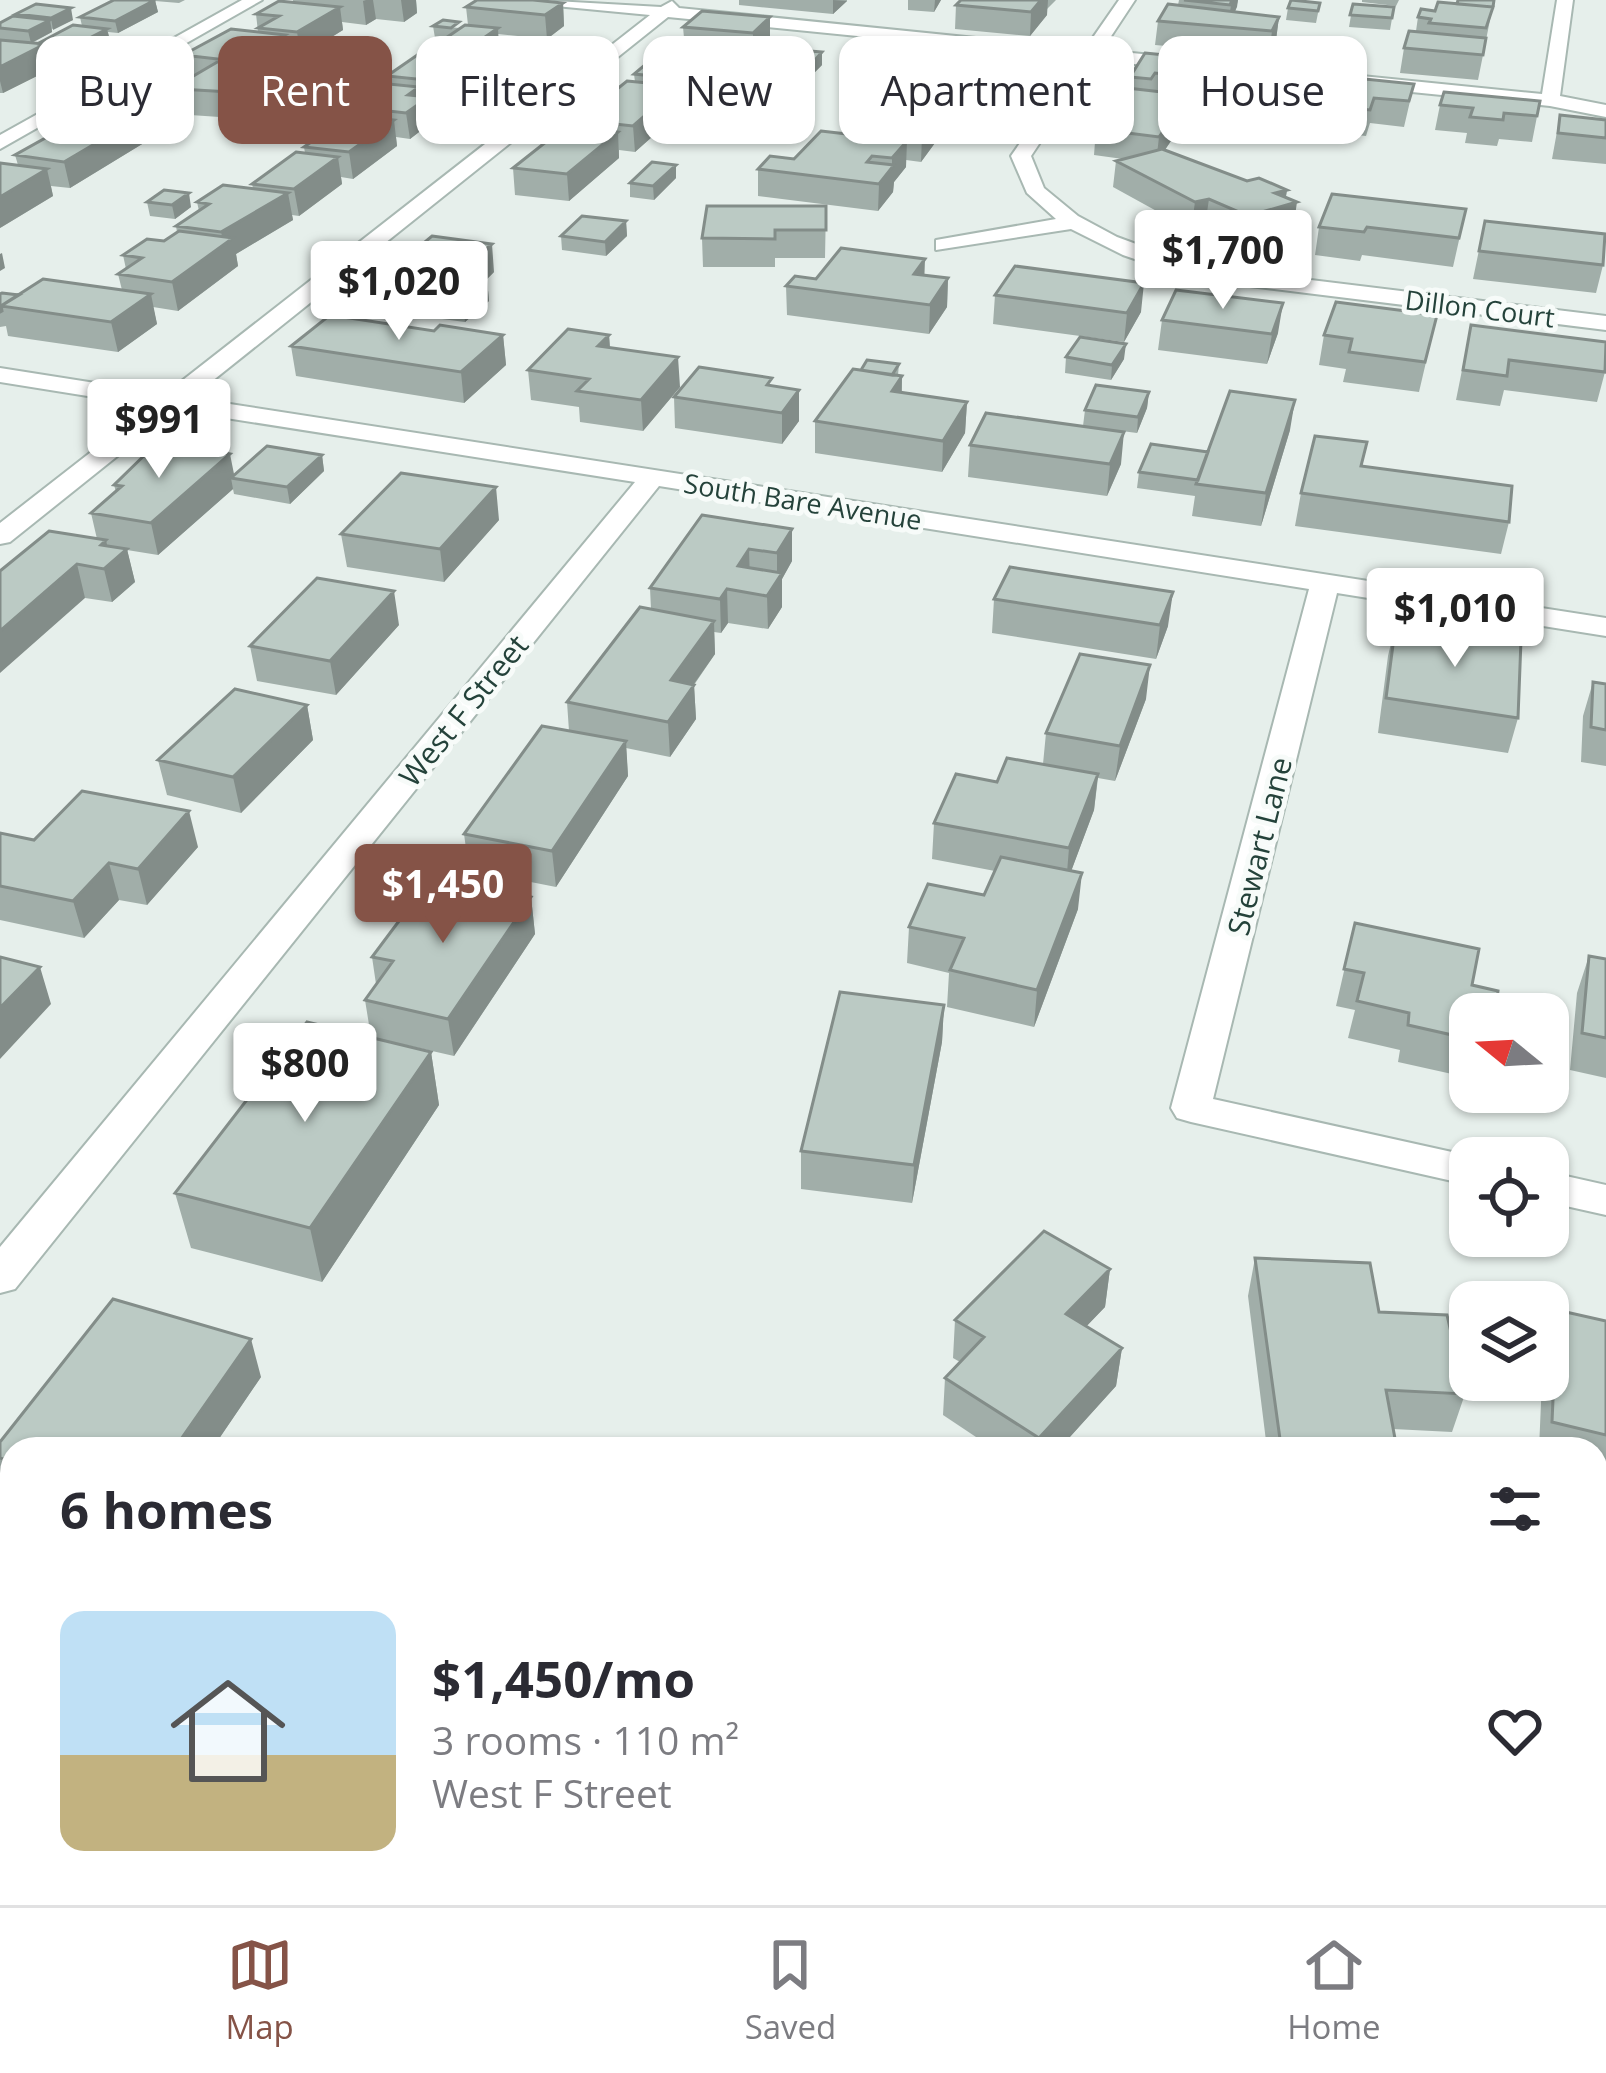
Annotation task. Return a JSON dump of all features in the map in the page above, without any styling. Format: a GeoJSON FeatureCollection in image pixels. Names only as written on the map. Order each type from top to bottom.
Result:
{"type":"FeatureCollection","features":[{"type":"Feature","properties":{"kind":"street"},"geometry":{"type":"LineString","coordinates":[[0,143],[254,0]]}},
{"type":"Feature","properties":{"kind":"street"},"geometry":{"type":"LineString","coordinates":[[545,0],[672,6],[945,36]]}},
{"type":"Feature","properties":{"kind":"street"},"geometry":{"type":"LineString","coordinates":[[1102,36],[1126,0]]}},
{"type":"Feature","properties":{"kind":"street"},"geometry":{"type":"LineString","coordinates":[[1550,100],[1565,0]]}},
{"type":"Feature","properties":{"kind":"street"},"geometry":{"type":"LineString","coordinates":[[0,536],[672,6]]}},
{"type":"Feature","properties":{"kind":"street"},"geometry":{"type":"LineString","coordinates":[[1134,56],[1550,100],[1606,111]]}},
{"type":"Feature","properties":{"kind":"street","name":"Dillon Court"},"geometry":{"type":"LineString","coordinates":[[1029,144],[1021,156],[1035,190],[1078,222],[1139,254],[1193,272],[1606,323]]}},
{"type":"Feature","properties":{"kind":"street"},"geometry":{"type":"LineString","coordinates":[[944,245],[1078,222]]}},
{"type":"Feature","properties":{"kind":"street","name":"South Bare Avenue"},"geometry":{"type":"LineString","coordinates":[[0,375],[1606,627]]}},
{"type":"Feature","properties":{"kind":"street","name":"West F Street"},"geometry":{"type":"LineString","coordinates":[[0,1277],[652,477]]}},
{"type":"Feature","properties":{"kind":"street","name":"Stewart Lane"},"geometry":{"type":"LineString","coordinates":[[1325,584],[1191,1108],[1449,1165]]}},
{"type":"Feature","properties":{"kind":"street"},"geometry":{"type":"LineString","coordinates":[[1569,1192],[1606,1200]]}},
{"type":"Feature","properties":{"kind":"building"},"geometry":{"type":"Polygon","coordinates":[[[114,0],[155,0],[115,21],[80,17],[114,0]]]}},
{"type":"Feature","properties":{"kind":"building"},"geometry":{"type":"Polygon","coordinates":[[[477,0],[563,3],[545,15],[466,7],[477,0]]]}},
{"type":"Feature","properties":{"kind":"building"},"geometry":{"type":"Polygon","coordinates":[[[961,0],[1041,0],[1031,12],[956,5],[961,0]]]}},
{"type":"Feature","properties":{"kind":"building"},"geometry":{"type":"Polygon","coordinates":[[[1184,0],[1232,0],[1230,5],[1184,0]]]}},
{"type":"Feature","properties":{"kind":"building"},"geometry":{"type":"Polygon","coordinates":[[[1291,0],[1320,3],[1318,11],[1288,8],[1291,0]]]}},
{"type":"Feature","properties":{"kind":"building"},"geometry":{"type":"Polygon","coordinates":[[[1458,0],[1494,0],[1493,7],[1457,4],[1458,0]]]}},
{"type":"Feature","properties":{"kind":"building"},"geometry":{"type":"Polygon","coordinates":[[[279,1],[340,7],[297,32],[258,28],[279,16],[256,14],[279,1]]]}},
{"type":"Feature","properties":{"kind":"building"},"geometry":{"type":"Polygon","coordinates":[[[1438,2],[1493,7],[1486,28],[1429,23],[1431,19],[1418,17],[1421,9],[1435,11],[1438,2]]]}},
{"type":"Feature","properties":{"kind":"building"},"geometry":{"type":"Polygon","coordinates":[[[36,4],[71,8],[51,18],[16,14],[36,4]]]}},
{"type":"Feature","properties":{"kind":"building"},"geometry":{"type":"Polygon","coordinates":[[[1168,4],[1279,17],[1272,31],[1158,21],[1168,4]]]}},
{"type":"Feature","properties":{"kind":"building"},"geometry":{"type":"Polygon","coordinates":[[[1353,4],[1394,7],[1392,18],[1350,15],[1353,4]]]}},
{"type":"Feature","properties":{"kind":"building"},"geometry":{"type":"Polygon","coordinates":[[[702,11],[770,17],[753,33],[683,27],[702,11]]]}},
{"type":"Feature","properties":{"kind":"building"},"geometry":{"type":"Polygon","coordinates":[[[13,16],[50,20],[28,31],[0,28],[0,23],[13,16]]]}},
{"type":"Feature","properties":{"kind":"building"},"geometry":{"type":"Polygon","coordinates":[[[443,20],[459,22],[451,28],[433,26],[443,20]]]}},
{"type":"Feature","properties":{"kind":"building"},"geometry":{"type":"Polygon","coordinates":[[[73,25],[107,29],[93,36],[52,36],[73,25]]]}},
{"type":"Feature","properties":{"kind":"building"},"geometry":{"type":"Polygon","coordinates":[[[465,25],[498,28],[486,36],[449,36],[465,25]]]}},
{"type":"Feature","properties":{"kind":"building"},"geometry":{"type":"Polygon","coordinates":[[[231,29],[285,35],[283,36],[218,36],[231,29]]]}},
{"type":"Feature","properties":{"kind":"building"},"geometry":{"type":"Polygon","coordinates":[[[1409,31],[1486,38],[1483,55],[1404,48],[1409,31]]]}},
{"type":"Feature","properties":{"kind":"building"},"geometry":{"type":"Polygon","coordinates":[[[218,36],[218,59],[194,56],[194,49],[218,36]]]}},
{"type":"Feature","properties":{"kind":"building"},"geometry":{"type":"Polygon","coordinates":[[[0,40],[36,43],[36,49],[0,67],[0,40]]]}},
{"type":"Feature","properties":{"kind":"building"},"geometry":{"type":"Polygon","coordinates":[[[1145,53],[1158,54],[1158,73],[1151,79],[1134,77],[1145,53]]]}},
{"type":"Feature","properties":{"kind":"building"},"geometry":{"type":"Polygon","coordinates":[[[416,56],[416,79],[392,77],[416,56]]]}},
{"type":"Feature","properties":{"kind":"building"},"geometry":{"type":"Polygon","coordinates":[[[218,62],[218,91],[194,90],[194,76],[218,62]]]}},
{"type":"Feature","properties":{"kind":"building"},"geometry":{"type":"Polygon","coordinates":[[[1367,79],[1414,84],[1409,101],[1374,98],[1370,110],[1367,79]]]}},
{"type":"Feature","properties":{"kind":"building"},"geometry":{"type":"Polygon","coordinates":[[[627,81],[643,83],[643,117],[633,126],[619,124],[619,88],[627,81]]]}},
{"type":"Feature","properties":{"kind":"building"},"geometry":{"type":"Polygon","coordinates":[[[392,84],[416,87],[408,95],[416,96],[416,106],[406,113],[392,111],[392,84]]]}},
{"type":"Feature","properties":{"kind":"building"},"geometry":{"type":"Polygon","coordinates":[[[1134,89],[1158,92],[1158,137],[1134,134],[1134,89]]]}},
{"type":"Feature","properties":{"kind":"building"},"geometry":{"type":"Polygon","coordinates":[[[1444,92],[1540,101],[1537,116],[1470,117],[1473,108],[1440,105],[1444,92]]]}},
{"type":"Feature","properties":{"kind":"building"},"geometry":{"type":"Polygon","coordinates":[[[1560,115],[1606,120],[1606,138],[1558,133],[1560,115]]]}},
{"type":"Feature","properties":{"kind":"building"},"geometry":{"type":"Polygon","coordinates":[[[821,131],[839,133],[839,144],[904,144],[892,158],[872,156],[867,162],[894,165],[879,184],[758,169],[770,156],[794,159],[808,144],[815,144],[821,131]]]}},
{"type":"Feature","properties":{"kind":"building"},"geometry":{"type":"Polygon","coordinates":[[[36,143],[94,144],[64,162],[15,155],[36,143]]]}},
{"type":"Feature","properties":{"kind":"building"},"geometry":{"type":"Polygon","coordinates":[[[308,144],[360,144],[349,152],[304,147],[308,144]]]}},
{"type":"Feature","properties":{"kind":"building"},"geometry":{"type":"Polygon","coordinates":[[[543,144],[603,144],[567,174],[513,168],[543,144]]]}},
{"type":"Feature","properties":{"kind":"building"},"geometry":{"type":"Polygon","coordinates":[[[1162,149],[1247,181],[1259,178],[1287,190],[1275,193],[1297,202],[1248,216],[1209,199],[1195,202],[1116,161],[1162,149]]]}},
{"type":"Feature","properties":{"kind":"building"},"geometry":{"type":"Polygon","coordinates":[[[296,152],[338,157],[294,189],[252,184],[296,152]]]}},
{"type":"Feature","properties":{"kind":"building"},"geometry":{"type":"Polygon","coordinates":[[[652,162],[676,165],[653,186],[630,183],[652,162]]]}},
{"type":"Feature","properties":{"kind":"building"},"geometry":{"type":"Polygon","coordinates":[[[0,163],[47,169],[0,197],[0,163]]]}},
{"type":"Feature","properties":{"kind":"building"},"geometry":{"type":"Polygon","coordinates":[[[223,185],[288,193],[221,232],[176,226],[209,204],[197,202],[223,185]]]}},
{"type":"Feature","properties":{"kind":"building"},"geometry":{"type":"Polygon","coordinates":[[[164,190],[189,193],[172,205],[147,202],[164,190]]]}},
{"type":"Feature","properties":{"kind":"building"},"geometry":{"type":"Polygon","coordinates":[[[1332,194],[1466,209],[1459,238],[1367,227],[1364,232],[1319,227],[1332,194]]]}},
{"type":"Feature","properties":{"kind":"building"},"geometry":{"type":"Polygon","coordinates":[[[707,206],[826,206],[826,230],[775,230],[775,239],[702,238],[707,206]]]}},
{"type":"Feature","properties":{"kind":"building"},"geometry":{"type":"Polygon","coordinates":[[[582,216],[626,221],[605,242],[561,236],[582,216]]]}},
{"type":"Feature","properties":{"kind":"building"},"geometry":{"type":"Polygon","coordinates":[[[1485,221],[1605,234],[1603,265],[1479,251],[1485,221]]]}},
{"type":"Feature","properties":{"kind":"building"},"geometry":{"type":"Polygon","coordinates":[[[179,231],[233,238],[172,282],[118,274],[142,258],[123,255],[147,239],[164,241],[179,231]]]}},
{"type":"Feature","properties":{"kind":"building"},"geometry":{"type":"Polygon","coordinates":[[[432,236],[492,244],[463,269],[486,272],[462,293],[377,282],[432,236]]]}},
{"type":"Feature","properties":{"kind":"building"},"geometry":{"type":"Polygon","coordinates":[[[841,248],[925,259],[914,274],[948,278],[930,305],[786,286],[795,276],[816,279],[841,248]]]}},
{"type":"Feature","properties":{"kind":"building"},"geometry":{"type":"Polygon","coordinates":[[[1015,266],[1144,283],[1127,313],[995,295],[1015,266]]]}},
{"type":"Feature","properties":{"kind":"building"},"geometry":{"type":"Polygon","coordinates":[[[43,279],[151,294],[111,322],[1,306],[43,279]]]}},
{"type":"Feature","properties":{"kind":"building"},"geometry":{"type":"Polygon","coordinates":[[[1176,290],[1283,303],[1272,334],[1162,320],[1176,290]]]}},
{"type":"Feature","properties":{"kind":"building"},"geometry":{"type":"Polygon","coordinates":[[[0,294],[19,295],[1,306],[0,312],[0,294]]]}},
{"type":"Feature","properties":{"kind":"building"},"geometry":{"type":"Polygon","coordinates":[[[1336,302],[1437,315],[1425,362],[1349,352],[1352,339],[1324,335],[1336,302]]]}},
{"type":"Feature","properties":{"kind":"building"},"geometry":{"type":"Polygon","coordinates":[[[330,315],[434,331],[440,325],[503,335],[461,372],[291,346],[330,315]]]}},
{"type":"Feature","properties":{"kind":"building"},"geometry":{"type":"Polygon","coordinates":[[[1471,325],[1606,342],[1605,372],[1509,360],[1507,376],[1463,370],[1471,325]]]}},
{"type":"Feature","properties":{"kind":"building"},"geometry":{"type":"Polygon","coordinates":[[[568,329],[609,335],[598,346],[678,357],[641,400],[577,391],[589,379],[528,370],[568,329]]]}},
{"type":"Feature","properties":{"kind":"building"},"geometry":{"type":"Polygon","coordinates":[[[1080,337],[1126,344],[1112,365],[1066,357],[1080,337]]]}},
{"type":"Feature","properties":{"kind":"building"},"geometry":{"type":"Polygon","coordinates":[[[867,360],[899,364],[892,375],[861,370],[867,360]]]}},
{"type":"Feature","properties":{"kind":"building"},"geometry":{"type":"Polygon","coordinates":[[[699,367],[772,378],[767,385],[799,390],[782,413],[674,397],[699,367]]]}},
{"type":"Feature","properties":{"kind":"building"},"geometry":{"type":"Polygon","coordinates":[[[853,369],[902,376],[892,391],[967,402],[943,441],[815,421],[853,369]]]}},
{"type":"Feature","properties":{"kind":"building"},"geometry":{"type":"Polygon","coordinates":[[[1096,385],[1149,392],[1138,417],[1085,410],[1096,385]]]}},
{"type":"Feature","properties":{"kind":"building"},"geometry":{"type":"Polygon","coordinates":[[[1230,391],[1295,400],[1266,493],[1196,484],[1230,391]]]}},
{"type":"Feature","properties":{"kind":"building"},"geometry":{"type":"Polygon","coordinates":[[[986,413],[1124,432],[1110,464],[970,445],[986,413]]]}},
{"type":"Feature","properties":{"kind":"building"},"geometry":{"type":"Polygon","coordinates":[[[1315,436],[1367,442],[1361,466],[1512,486],[1509,522],[1301,493],[1315,436]]]}},
{"type":"Feature","properties":{"kind":"building"},"geometry":{"type":"Polygon","coordinates":[[[159,441],[230,454],[151,523],[91,513],[122,486],[114,485],[159,441]]]}},
{"type":"Feature","properties":{"kind":"building"},"geometry":{"type":"Polygon","coordinates":[[[1151,444],[1208,452],[1198,480],[1139,472],[1151,444]]]}},
{"type":"Feature","properties":{"kind":"building"},"geometry":{"type":"Polygon","coordinates":[[[267,446],[322,455],[287,487],[231,478],[267,446]]]}},
{"type":"Feature","properties":{"kind":"building"},"geometry":{"type":"Polygon","coordinates":[[[401,473],[496,487],[440,549],[341,534],[401,473]]]}},
{"type":"Feature","properties":{"kind":"building"},"geometry":{"type":"Polygon","coordinates":[[[702,515],[792,529],[777,553],[749,549],[738,566],[782,573],[767,596],[727,589],[720,599],[650,588],[702,515]]]}},
{"type":"Feature","properties":{"kind":"building"},"geometry":{"type":"Polygon","coordinates":[[[49,531],[106,540],[101,545],[127,549],[104,569],[77,564],[0,631],[0,571],[49,531]]]}},
{"type":"Feature","properties":{"kind":"building"},"geometry":{"type":"Polygon","coordinates":[[[1010,567],[1173,592],[1160,625],[994,599],[1010,567]]]}},
{"type":"Feature","properties":{"kind":"building"},"geometry":{"type":"Polygon","coordinates":[[[317,578],[394,591],[330,661],[250,646],[317,578]]]}},
{"type":"Feature","properties":{"kind":"building"},"geometry":{"type":"Polygon","coordinates":[[[640,607],[714,621],[671,680],[694,685],[668,722],[567,702],[640,607]]]}},
{"type":"Feature","properties":{"kind":"building"},"geometry":{"type":"Polygon","coordinates":[[[1396,622],[1521,640],[1518,718],[1386,698],[1396,622]]]}},
{"type":"Feature","properties":{"kind":"building"},"geometry":{"type":"Polygon","coordinates":[[[1080,654],[1150,665],[1120,746],[1046,733],[1080,654]]]}},
{"type":"Feature","properties":{"kind":"building"},"geometry":{"type":"Polygon","coordinates":[[[1593,682],[1606,684],[1606,730],[1591,727],[1593,682]]]}},
{"type":"Feature","properties":{"kind":"building"},"geometry":{"type":"Polygon","coordinates":[[[235,689],[307,705],[233,777],[158,760],[235,689]]]}},
{"type":"Feature","properties":{"kind":"building"},"geometry":{"type":"Polygon","coordinates":[[[542,726],[626,741],[552,851],[464,834],[542,726]]]}},
{"type":"Feature","properties":{"kind":"building"},"geometry":{"type":"Polygon","coordinates":[[[1007,758],[1098,774],[1069,848],[934,823],[956,774],[997,782],[1007,758]]]}},
{"type":"Feature","properties":{"kind":"building"},"geometry":{"type":"Polygon","coordinates":[[[82,791],[189,811],[138,869],[109,863],[73,901],[0,886],[0,833],[34,840],[82,791]]]}},
{"type":"Feature","properties":{"kind":"building"},"geometry":{"type":"Polygon","coordinates":[[[1001,857],[1082,873],[1037,990],[950,970],[964,938],[909,927],[928,884],[984,895],[1001,857]]]}},
{"type":"Feature","properties":{"kind":"building"},"geometry":{"type":"Polygon","coordinates":[[[432,877],[531,897],[448,1019],[365,1000],[393,961],[372,957],[432,877]]]}},
{"type":"Feature","properties":{"kind":"building"},"geometry":{"type":"Polygon","coordinates":[[[1355,923],[1479,949],[1472,985],[1498,993],[1449,993],[1449,1034],[1408,1025],[1409,1013],[1357,1001],[1364,973],[1344,969],[1355,923]]]}},
{"type":"Feature","properties":{"kind":"building"},"geometry":{"type":"Polygon","coordinates":[[[1589,956],[1606,959],[1606,1038],[1582,1033],[1589,956]]]}},
{"type":"Feature","properties":{"kind":"building"},"geometry":{"type":"Polygon","coordinates":[[[0,957],[40,967],[0,1008],[0,957]]]}},
{"type":"Feature","properties":{"kind":"building"},"geometry":{"type":"Polygon","coordinates":[[[840,992],[944,1005],[914,1165],[801,1151],[840,992]]]}},
{"type":"Feature","properties":{"kind":"building"},"geometry":{"type":"Polygon","coordinates":[[[307,1022],[431,1052],[310,1228],[175,1193],[307,1022]]]}},
{"type":"Feature","properties":{"kind":"building"},"geometry":{"type":"Polygon","coordinates":[[[1044,1231],[1110,1269],[1066,1314],[1122,1348],[1037,1437],[945,1378],[984,1337],[955,1320],[1044,1231]]]}},
{"type":"Feature","properties":{"kind":"building"},"geometry":{"type":"Polygon","coordinates":[[[1255,1258],[1370,1263],[1379,1312],[1447,1315],[1449,1393],[1386,1390],[1395,1437],[1280,1437],[1255,1258]]]}},
{"type":"Feature","properties":{"kind":"building"},"geometry":{"type":"Polygon","coordinates":[[[113,1299],[251,1339],[182,1437],[4,1437],[113,1299]]]}},
{"type":"Feature","properties":{"kind":"building"},"geometry":{"type":"Polygon","coordinates":[[[1569,1313],[1606,1321],[1606,1435],[1552,1422],[1553,1401],[1569,1401],[1569,1313]]]}}]}
